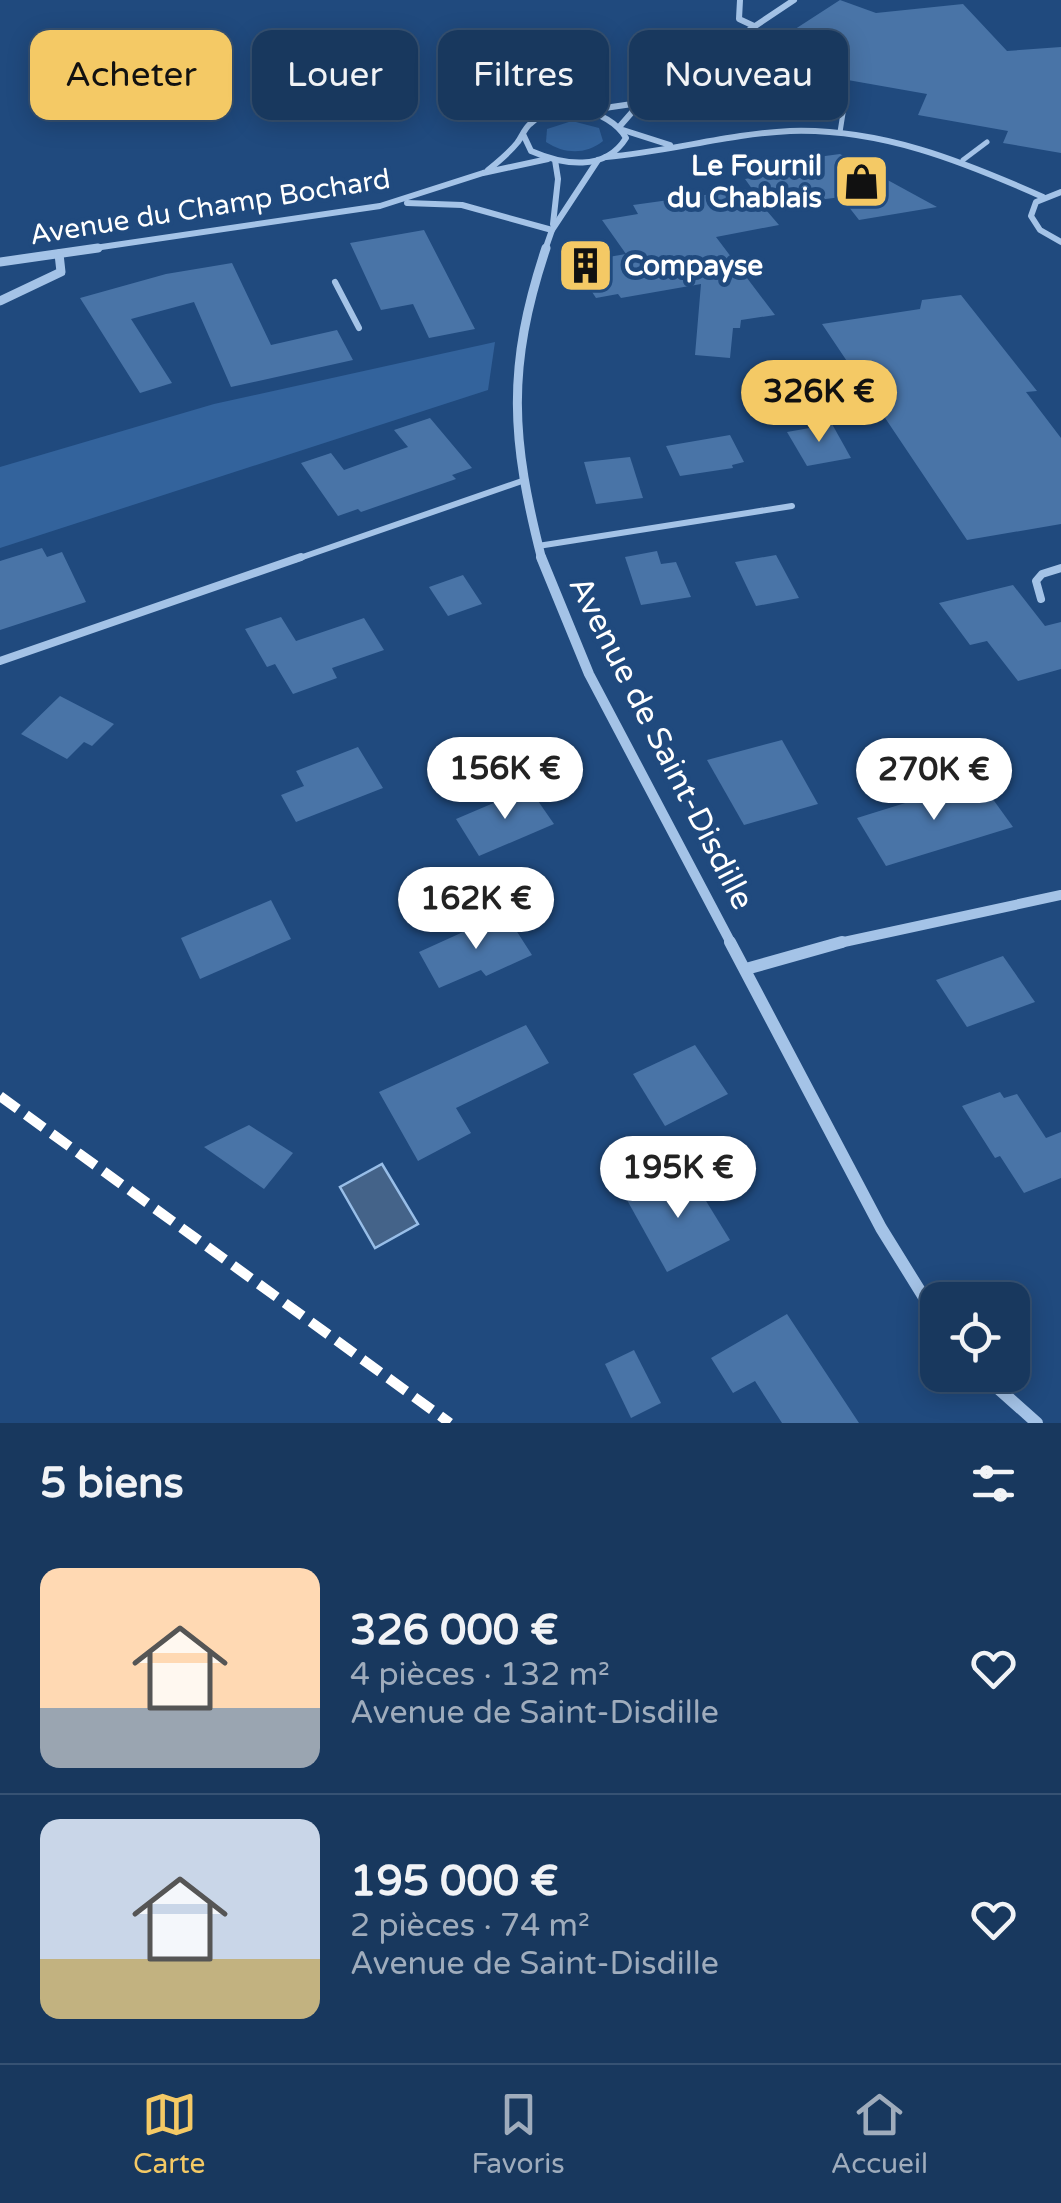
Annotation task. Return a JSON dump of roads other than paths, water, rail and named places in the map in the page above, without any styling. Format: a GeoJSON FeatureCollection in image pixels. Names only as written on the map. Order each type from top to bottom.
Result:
{"type":"FeatureCollection","features":[{"type":"Feature","properties":{"kind":"street"},"geometry":{"type":"LineString","coordinates":[[740,0],[739,19],[754,26]]}},
{"type":"Feature","properties":{"kind":"street"},"geometry":{"type":"LineString","coordinates":[[748,30],[794,0]]}},
{"type":"Feature","properties":{"kind":"street"},"geometry":{"type":"LineString","coordinates":[[622,128],[629,118]]}},
{"type":"Feature","properties":{"kind":"street","name":"Avenue du Champ Bochard"},"geometry":{"type":"LineString","coordinates":[[484,173],[538,120]]}},
{"type":"Feature","properties":{"kind":"street"},"geometry":{"type":"LineString","coordinates":[[609,120],[676,146]]}},
{"type":"Feature","properties":{"kind":"street","name":"Avenue de Saint-Disdille"},"geometry":{"type":"LineString","coordinates":[[622,128],[622,146],[583,176],[552,230],[532,286],[516,371],[515,414],[522,481],[538,546],[555,601],[583,662],[881,1228],[920,1291]]}},
{"type":"Feature","properties":{"kind":"street","name":"Avenue du Champ Bochard"},"geometry":{"type":"LineString","coordinates":[[0,262],[393,204],[484,173],[552,159],[602,158],[770,132],[840,132],[911,143],[964,160],[1043,197]]}},
{"type":"Feature","properties":{"kind":"street"},"geometry":{"type":"LineString","coordinates":[[393,204],[462,204],[552,230],[558,179],[552,159],[531,150],[523,134]]}},
{"type":"Feature","properties":{"kind":"street"},"geometry":{"type":"LineString","coordinates":[[1061,192],[1036,202],[1031,216],[1040,230],[1061,242]]}},
{"type":"Feature","properties":{"kind":"street"},"geometry":{"type":"LineString","coordinates":[[0,301],[61,272],[59,254]]}},
{"type":"Feature","properties":{"kind":"street"},"geometry":{"type":"LineString","coordinates":[[746,969],[830,945],[1061,896]]}},
{"type":"Feature","properties":{"kind":"street"},"geometry":{"type":"LineString","coordinates":[[1001,1392],[1037,1423]]}},
{"type":"Feature","properties":{"kind":"lane"},"geometry":{"type":"LineString","coordinates":[[840,132],[842,120]]}},
{"type":"Feature","properties":{"kind":"lane"},"geometry":{"type":"LineString","coordinates":[[964,160],[987,142]]}},
{"type":"Feature","properties":{"kind":"lane"},"geometry":{"type":"LineString","coordinates":[[335,282],[359,328]]}},
{"type":"Feature","properties":{"kind":"lane"},"geometry":{"type":"LineString","coordinates":[[0,661],[522,481]]}},
{"type":"Feature","properties":{"kind":"lane"},"geometry":{"type":"LineString","coordinates":[[538,546],[792,506]]}},
{"type":"Feature","properties":{"kind":"lane"},"geometry":{"type":"LineString","coordinates":[[1040,599],[1036,581],[1042,574],[1061,568]]}},
{"type":"Feature","properties":{"kind":"railway"},"geometry":{"type":"LineString","coordinates":[[0,1096],[450,1423]]}},
{"type":"Feature","properties":{"kind":"place","name":"Le Fournil du Chablais"},"geometry":{"type":"Point","coordinates":[861,182]}},
{"type":"Feature","properties":{"kind":"place","name":"Compayse"},"geometry":{"type":"Point","coordinates":[585,266]}}]}
